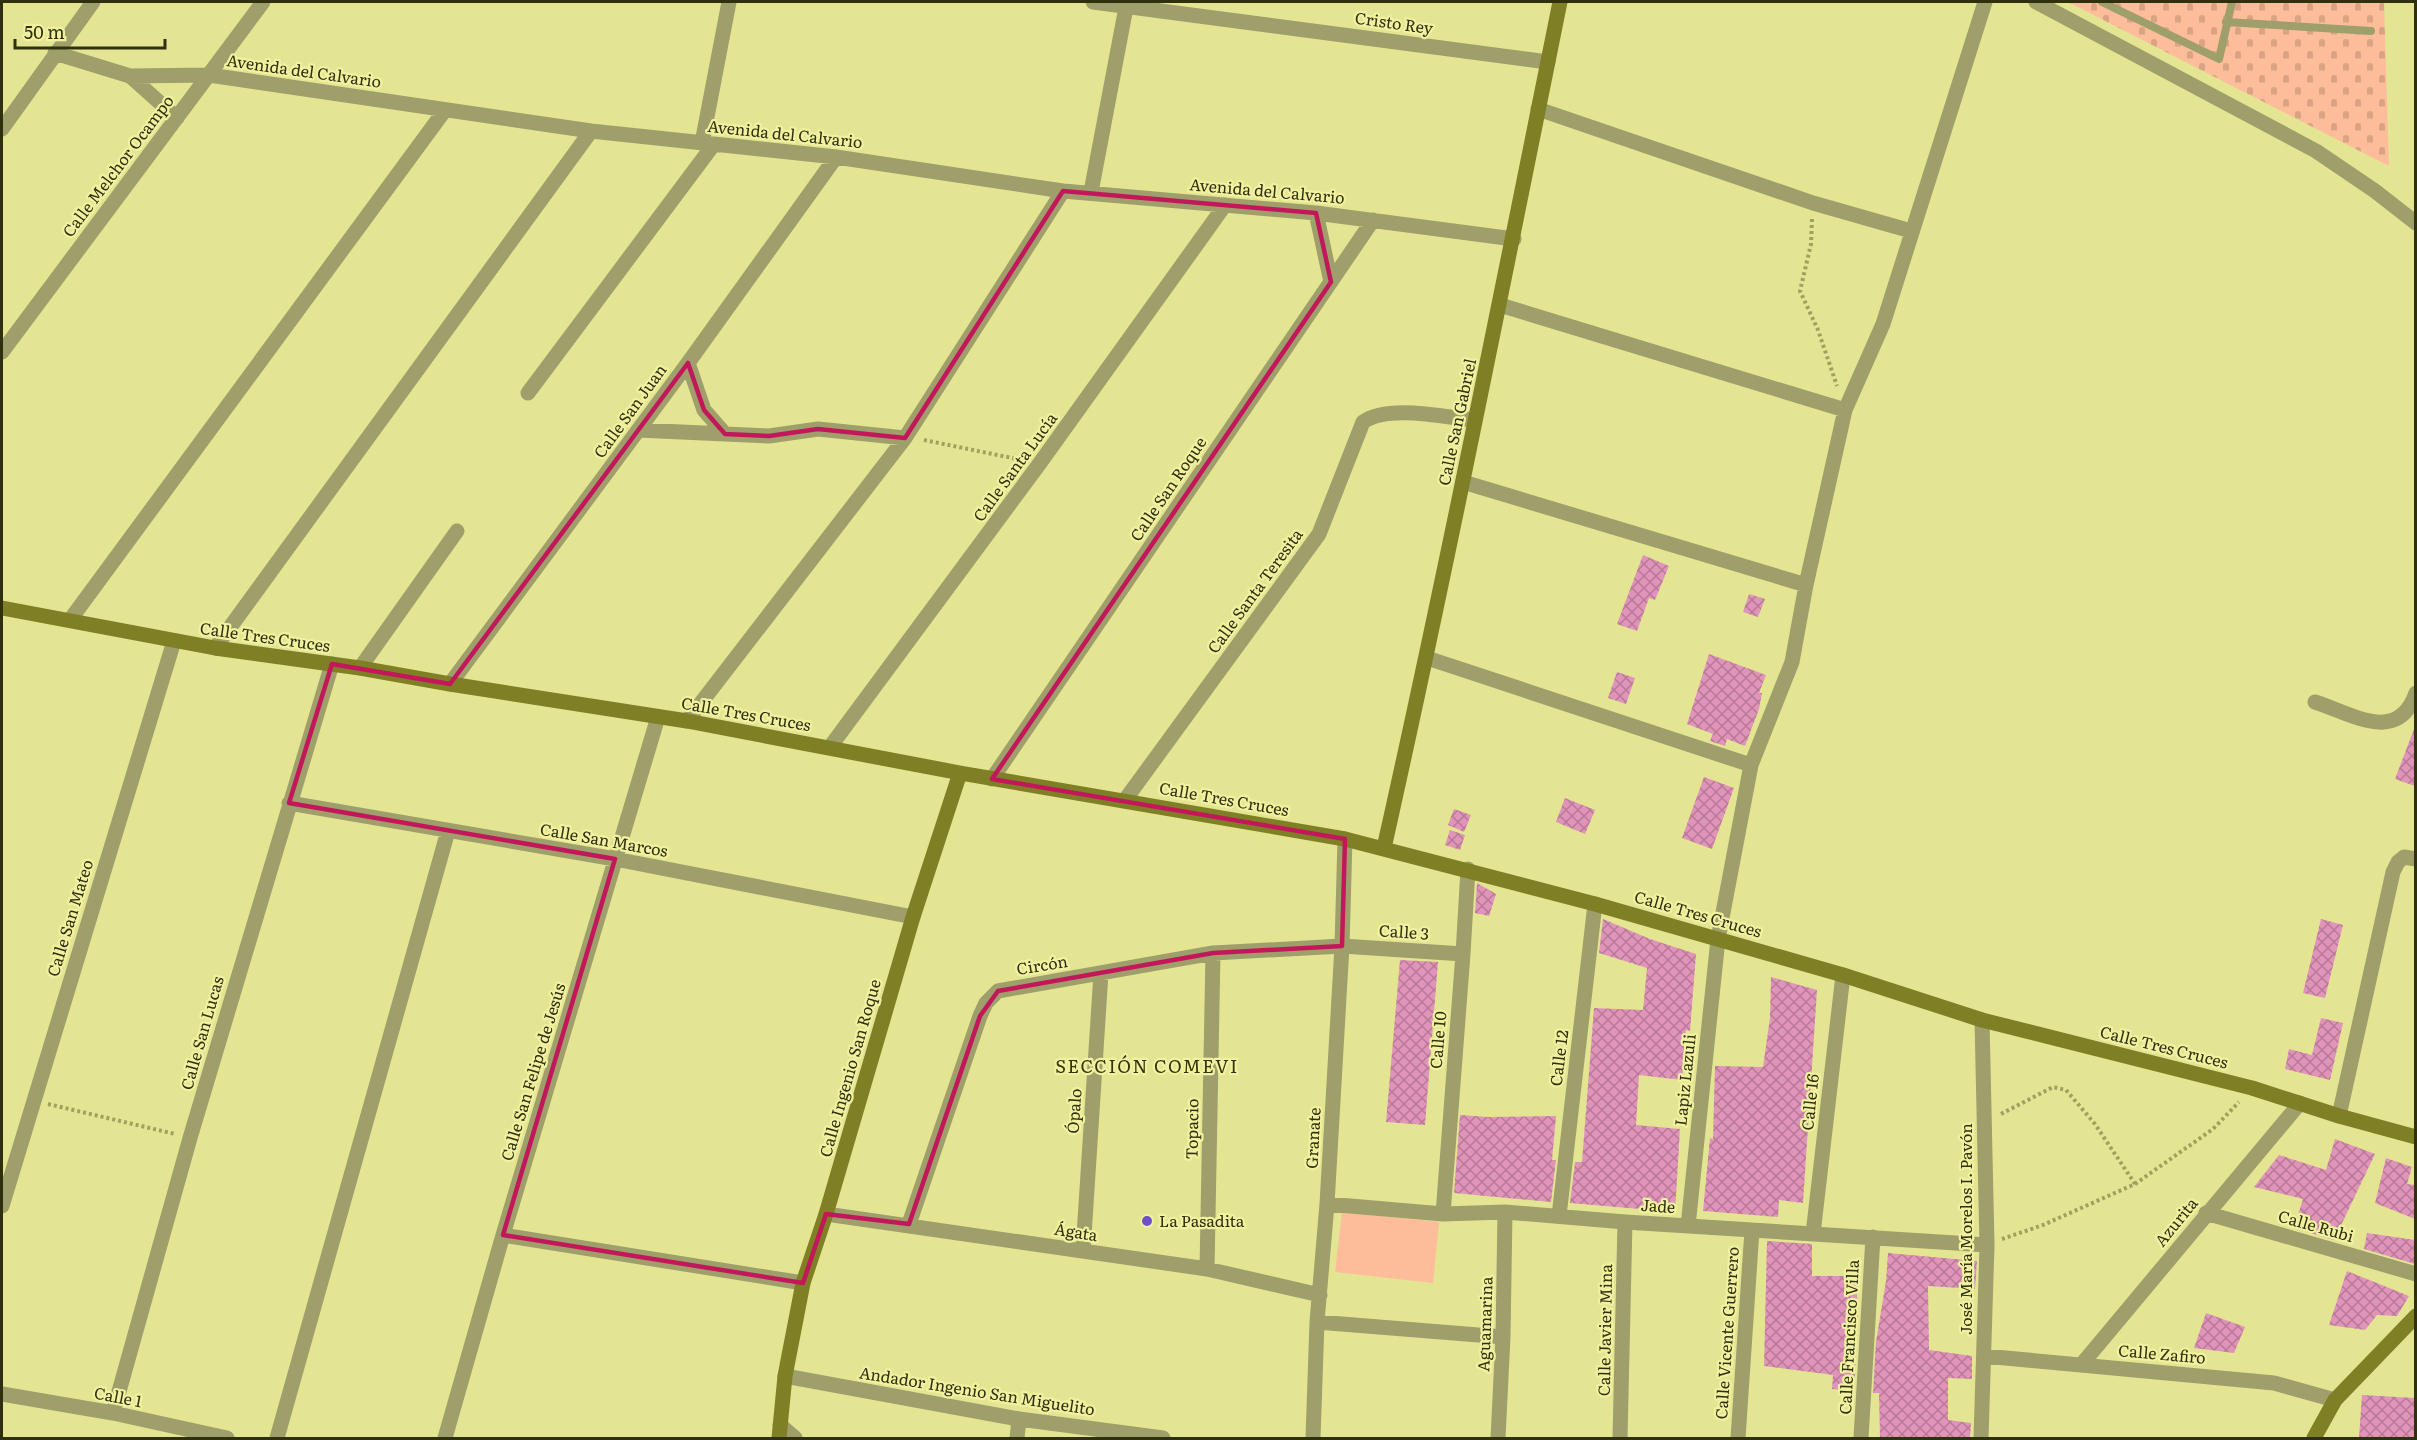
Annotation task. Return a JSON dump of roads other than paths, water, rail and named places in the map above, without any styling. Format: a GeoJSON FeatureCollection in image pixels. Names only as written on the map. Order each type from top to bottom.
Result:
{"type":"FeatureCollection","features":[{"type":"Feature","properties":{"kind":"street"},"geometry":{"type":"LineString","coordinates":[[2,129],[93,2]]}},
{"type":"Feature","properties":{"kind":"street","name":"Calle Melchor Ocampo"},"geometry":{"type":"LineString","coordinates":[[2,352],[263,2]]}},
{"type":"Feature","properties":{"kind":"street"},"geometry":{"type":"LineString","coordinates":[[528,393],[708,144],[729,2]]}},
{"type":"Feature","properties":{"kind":"street","name":"Cristo Rey"},"geometry":{"type":"LineString","coordinates":[[1093,2],[1127,3],[1548,62]]}},
{"type":"Feature","properties":{"kind":"street","name":"Calle San Gabriel"},"geometry":{"type":"LineString","coordinates":[[1384,848],[1427,658],[1474,420],[1514,239],[1560,2]]}},
{"type":"Feature","properties":{"kind":"street","name":"Lapiz Lazuli"},"geometry":{"type":"LineString","coordinates":[[1688,1226],[1718,939],[1751,765],[1792,662],[1806,585],[1845,410],[1883,324],[1985,2]]}},
{"type":"Feature","properties":{"kind":"street"},"geometry":{"type":"LineString","coordinates":[[2036,2],[2316,150],[2415,223]]}},
{"type":"Feature","properties":{"kind":"street"},"geometry":{"type":"LineString","coordinates":[[1091,192],[1127,3]]}},
{"type":"Feature","properties":{"kind":"street","name":"Avenida del Calvario"},"geometry":{"type":"LineString","coordinates":[[55,53],[130,76],[209,75],[591,131],[836,157],[1063,190],[1316,213],[1514,239]]}},
{"type":"Feature","properties":{"kind":"street"},"geometry":{"type":"LineString","coordinates":[[130,76],[177,118]]}},
{"type":"Feature","properties":{"kind":"street"},"geometry":{"type":"LineString","coordinates":[[1538,109],[1813,202],[1911,231]]}},
{"type":"Feature","properties":{"kind":"street"},"geometry":{"type":"LineString","coordinates":[[70,620],[445,110]]}},
{"type":"Feature","properties":{"kind":"street"},"geometry":{"type":"LineString","coordinates":[[215,648],[591,131]]}},
{"type":"Feature","properties":{"kind":"street","name":"Calle San Juan"},"geometry":{"type":"LineString","coordinates":[[450,684],[688,363],[836,157]]}},
{"type":"Feature","properties":{"kind":"street"},"geometry":{"type":"LineString","coordinates":[[687,721],[905,438],[1063,190]]}},
{"type":"Feature","properties":{"kind":"street","name":"Calle Santa Lucía"},"geometry":{"type":"LineString","coordinates":[[830,747],[1040,463],[1225,205]]}},
{"type":"Feature","properties":{"kind":"street"},"geometry":{"type":"LineString","coordinates":[[1316,213],[1331,282]]}},
{"type":"Feature","properties":{"kind":"street","name":"Calle San Roque"},"geometry":{"type":"LineString","coordinates":[[992,778],[1373,220]]}},
{"type":"Feature","properties":{"kind":"street"},"geometry":{"type":"LineString","coordinates":[[1500,305],[1845,410]]}},
{"type":"Feature","properties":{"kind":"street"},"geometry":{"type":"LineString","coordinates":[[688,363],[704,410],[725,434]]}},
{"type":"Feature","properties":{"kind":"street","name":"Calle Santa Teresita"},"geometry":{"type":"LineString","coordinates":[[1125,800],[1319,534],[1363,422],[1379,414],[1401,412],[1474,420]]}},
{"type":"Feature","properties":{"kind":"street"},"geometry":{"type":"LineString","coordinates":[[638,430],[769,436],[818,429],[905,438]]}},
{"type":"Feature","properties":{"kind":"street"},"geometry":{"type":"LineString","coordinates":[[1463,482],[1806,585]]}},
{"type":"Feature","properties":{"kind":"street"},"geometry":{"type":"LineString","coordinates":[[360,668],[457,531]]}},
{"type":"Feature","properties":{"kind":"street","name":"Calle Tres Cruces"},"geometry":{"type":"LineString","coordinates":[[2,609],[215,648],[360,668],[687,721],[960,774],[1125,800],[1345,839],[1468,869],[1595,904],[1842,975],[1982,1020],[2252,1088],[2415,1137]]}},
{"type":"Feature","properties":{"kind":"street","name":"Calle San Mateo"},"geometry":{"type":"LineString","coordinates":[[2,1206],[174,641]]}},
{"type":"Feature","properties":{"kind":"street"},"geometry":{"type":"LineString","coordinates":[[1427,658],[1751,765]]}},
{"type":"Feature","properties":{"kind":"street","name":"Calle San Lucas"},"geometry":{"type":"LineString","coordinates":[[112,1413],[190,1138],[332,664]]}},
{"type":"Feature","properties":{"kind":"street"},"geometry":{"type":"LineString","coordinates":[[2315,702],[2376,722],[2390,723],[2399,719],[2412,702],[2415,693]]}},
{"type":"Feature","properties":{"kind":"street","name":"Calle San Felipe de Jesús"},"geometry":{"type":"LineString","coordinates":[[445,1438],[503,1235],[658,717]]}},
{"type":"Feature","properties":{"kind":"street","name":"Calle Ingenio San Roque"},"geometry":{"type":"LineString","coordinates":[[779,1432],[785,1376],[803,1283],[826,1214],[913,917],[960,774]]}},
{"type":"Feature","properties":{"kind":"street","name":"Calle San Marcos"},"geometry":{"type":"LineString","coordinates":[[289,803],[615,859],[913,917]]}},
{"type":"Feature","properties":{"kind":"street"},"geometry":{"type":"LineString","coordinates":[[277,1438],[448,831]]}},
{"type":"Feature","properties":{"kind":"street","name":"Granate"},"geometry":{"type":"LineString","coordinates":[[1313,1438],[1317,1322],[1328,1204],[1342,946],[1345,839]]}},
{"type":"Feature","properties":{"kind":"street"},"geometry":{"type":"LineString","coordinates":[[2339,1116],[2393,872],[2398,862],[2404,857],[2415,859]]}},
{"type":"Feature","properties":{"kind":"street","name":"Calle 10"},"geometry":{"type":"LineString","coordinates":[[1443,1214],[1468,869]]}},
{"type":"Feature","properties":{"kind":"street","name":"Calle 12"},"geometry":{"type":"LineString","coordinates":[[1559,1216],[1595,904]]}},
{"type":"Feature","properties":{"kind":"street","name":"Circón"},"geometry":{"type":"LineString","coordinates":[[909,1224],[986,1003],[993,995],[1005,989],[1213,953],[1342,946]]}},
{"type":"Feature","properties":{"kind":"street","name":"Calle 3"},"geometry":{"type":"LineString","coordinates":[[1342,946],[1463,954]]}},
{"type":"Feature","properties":{"kind":"street","name":"Topacio"},"geometry":{"type":"LineString","coordinates":[[1207,1269],[1213,953]]}},
{"type":"Feature","properties":{"kind":"street","name":"Ópalo"},"geometry":{"type":"LineString","coordinates":[[1083,1251],[1101,974]]}},
{"type":"Feature","properties":{"kind":"street","name":"Calle 16"},"geometry":{"type":"LineString","coordinates":[[1813,1234],[1842,975]]}},
{"type":"Feature","properties":{"kind":"street","name":"José María Morelos I. Pavón"},"geometry":{"type":"LineString","coordinates":[[1981,1438],[1987,1245],[1982,1020]]}},
{"type":"Feature","properties":{"kind":"street","name":"Azurita"},"geometry":{"type":"LineString","coordinates":[[2082,1364],[2300,1103]]}},
{"type":"Feature","properties":{"kind":"street","name":"Jade"},"geometry":{"type":"LineString","coordinates":[[1328,1204],[1443,1214],[1505,1212],[1987,1245]]}},
{"type":"Feature","properties":{"kind":"street","name":"Aguamarina"},"geometry":{"type":"LineString","coordinates":[[1498,1438],[1503,1337],[1505,1212]]}},
{"type":"Feature","properties":{"kind":"street","name":"Calle Rubi"},"geometry":{"type":"LineString","coordinates":[[2206,1213],[2415,1274]]}},
{"type":"Feature","properties":{"kind":"street","name":"Ágata"},"geometry":{"type":"LineString","coordinates":[[826,1214],[909,1224],[1207,1269],[1320,1295]]}},
{"type":"Feature","properties":{"kind":"street","name":"Calle Javier Mina"},"geometry":{"type":"LineString","coordinates":[[1620,1438],[1625,1222]]}},
{"type":"Feature","properties":{"kind":"street","name":"Calle Vicente Guerrero"},"geometry":{"type":"LineString","coordinates":[[1738,1438],[1752,1230]]}},
{"type":"Feature","properties":{"kind":"street"},"geometry":{"type":"LineString","coordinates":[[503,1235],[803,1283]]}},
{"type":"Feature","properties":{"kind":"street","name":"Calle Francisco Villa"},"geometry":{"type":"LineString","coordinates":[[1862,1438],[1873,1237]]}},
{"type":"Feature","properties":{"kind":"street"},"geometry":{"type":"LineString","coordinates":[[2314,1438],[2335,1400],[2415,1316]]}},
{"type":"Feature","properties":{"kind":"street"},"geometry":{"type":"LineString","coordinates":[[1317,1322],[1503,1337]]}},
{"type":"Feature","properties":{"kind":"street","name":"Calle Zafiro"},"geometry":{"type":"LineString","coordinates":[[1984,1356],[2274,1383],[2335,1400]]}},
{"type":"Feature","properties":{"kind":"street","name":"Andador Ingenio San Miguelito"},"geometry":{"type":"LineString","coordinates":[[785,1376],[1019,1419],[1163,1438]]}},
{"type":"Feature","properties":{"kind":"street","name":"Calle 1"},"geometry":{"type":"LineString","coordinates":[[2,1394],[112,1413],[227,1438]]}},
{"type":"Feature","properties":{"kind":"street"},"geometry":{"type":"LineString","coordinates":[[1017,1438],[1019,1419]]}},
{"type":"Feature","properties":{"kind":"street"},"geometry":{"type":"LineString","coordinates":[[779,1432],[795,1438]]}},
{"type":"Feature","properties":{"kind":"lane"},"geometry":{"type":"LineString","coordinates":[[2102,2],[2219,59],[2232,2]]}},
{"type":"Feature","properties":{"kind":"lane"},"geometry":{"type":"LineString","coordinates":[[2226,22],[2371,31]]}},
{"type":"Feature","properties":{"kind":"place","name":"La Pasadita"},"geometry":{"type":"Point","coordinates":[1147,1221]}},
{"type":"Feature","properties":{"kind":"district","name":"SECCIÓN COMEVI"},"geometry":{"type":"Point","coordinates":[1147,1067]}}]}
